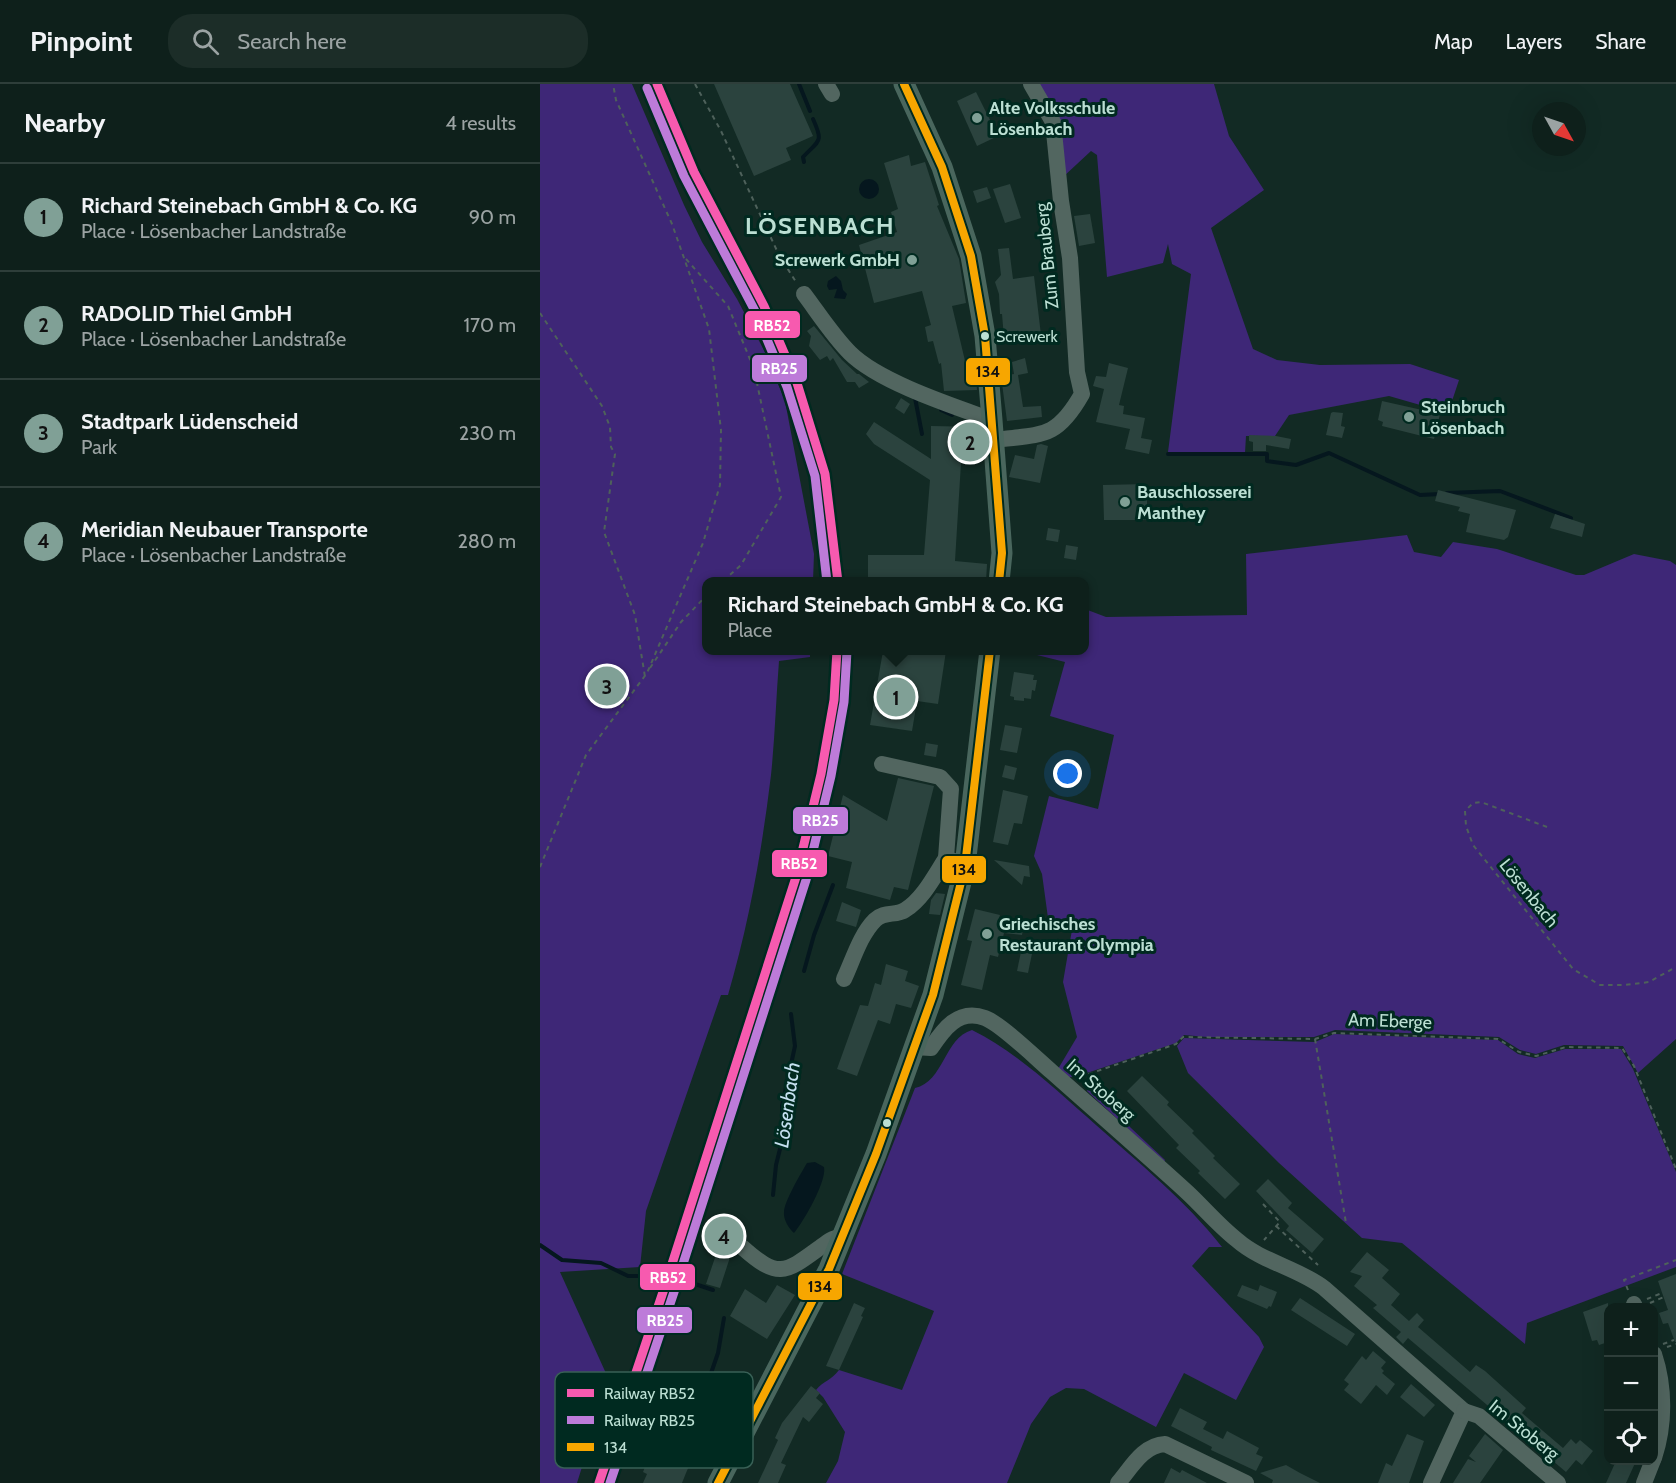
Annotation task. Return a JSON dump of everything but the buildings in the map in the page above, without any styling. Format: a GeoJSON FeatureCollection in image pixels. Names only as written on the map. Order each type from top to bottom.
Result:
{"type":"FeatureCollection","features":[{"type":"Feature","properties":{"kind":"main road"},"geometry":{"type":"LineString","coordinates":[[904,84],[942,167],[971,256],[985,336],[1002,553],[1000,577]]}},
{"type":"Feature","properties":{"kind":"main road"},"geometry":{"type":"LineString","coordinates":[[753,1416],[843,1238],[884,1133],[933,995],[989,655]]}},
{"type":"Feature","properties":{"kind":"main road"},"geometry":{"type":"LineString","coordinates":[[718,1483],[726,1468]]}},
{"type":"Feature","properties":{"kind":"street","name":"Zum Brauberg"},"geometry":{"type":"LineString","coordinates":[[993,430],[1033,437],[1049,432],[1066,418],[1082,394],[1077,372],[1070,258],[1061,201],[1053,122],[1030,84]]}},
{"type":"Feature","properties":{"kind":"street"},"geometry":{"type":"LineString","coordinates":[[804,294],[850,353],[870,369],[955,407],[993,430]]}},
{"type":"Feature","properties":{"kind":"street"},"geometry":{"type":"LineString","coordinates":[[844,979],[866,931],[876,918],[886,914],[904,912],[956,862],[951,789],[940,777],[882,764]]}},
{"type":"Feature","properties":{"kind":"street","name":"Im Stoberg"},"geometry":{"type":"LineString","coordinates":[[914,1047],[931,1048],[943,1030],[956,1019],[969,1016],[985,1018],[1068,1085],[1190,1195],[1236,1240],[1253,1252],[1314,1280],[1464,1411],[1479,1416],[1558,1483]]}},
{"type":"Feature","properties":{"kind":"street"},"geometry":{"type":"LineString","coordinates":[[742,1247],[769,1268],[782,1270],[801,1262],[832,1239],[843,1238]]}},
{"type":"Feature","properties":{"kind":"street"},"geometry":{"type":"LineString","coordinates":[[1654,1357],[1659,1374],[1662,1404],[1658,1438]]}},
{"type":"Feature","properties":{"kind":"street","name":"Im Stoberg"},"geometry":{"type":"LineString","coordinates":[[1431,1483],[1464,1411]]}},
{"type":"Feature","properties":{"kind":"street"},"geometry":{"type":"LineString","coordinates":[[1118,1483],[1146,1450],[1153,1445],[1165,1444],[1246,1483]]}},
{"type":"Feature","properties":{"kind":"street"},"geometry":{"type":"LineString","coordinates":[[1644,1483],[1651,1465]]}},
{"type":"Feature","properties":{"kind":"path"},"geometry":{"type":"LineString","coordinates":[[540,867],[586,755],[647,673],[703,543],[720,485],[721,430],[709,329],[685,258],[616,100],[613,84]]}},
{"type":"Feature","properties":{"kind":"path"},"geometry":{"type":"LineString","coordinates":[[695,84],[721,131],[779,255],[804,294]]}},
{"type":"Feature","properties":{"kind":"path"},"geometry":{"type":"LineString","coordinates":[[685,258],[728,306],[754,369],[782,497],[741,565],[728,577]]}},
{"type":"Feature","properties":{"kind":"path"},"geometry":{"type":"LineString","coordinates":[[540,313],[602,406],[610,427],[611,447],[615,454],[604,532],[635,615],[645,677]]}},
{"type":"Feature","properties":{"kind":"path"},"geometry":{"type":"LineString","coordinates":[[647,673],[681,622],[702,600]]}},
{"type":"Feature","properties":{"kind":"path","name":"Lösenbach"},"geometry":{"type":"LineString","coordinates":[[1547,827],[1481,802],[1473,803],[1466,811],[1466,826],[1473,845],[1573,969],[1600,985],[1625,985],[1649,982],[1676,967]]}},
{"type":"Feature","properties":{"kind":"path","name":"Am Eberge"},"geometry":{"type":"LineString","coordinates":[[1068,1085],[1081,1076],[1176,1044],[1183,1037],[1315,1039],[1334,1033],[1498,1039],[1519,1052],[1536,1056],[1566,1047],[1622,1048],[1634,1068],[1676,1169]]}},
{"type":"Feature","properties":{"kind":"path"},"geometry":{"type":"LineString","coordinates":[[1315,1039],[1346,1223]]}},
{"type":"Feature","properties":{"kind":"path"},"geometry":{"type":"LineString","coordinates":[[1253,1252],[1280,1222],[1263,1204]]}},
{"type":"Feature","properties":{"kind":"path"},"geometry":{"type":"LineString","coordinates":[[1276,1226],[1323,1269]]}},
{"type":"Feature","properties":{"kind":"path"},"geometry":{"type":"LineString","coordinates":[[1638,1303],[1624,1280],[1676,1260]]}},
{"type":"Feature","properties":{"kind":"path"},"geometry":{"type":"LineString","coordinates":[[1645,1303],[1664,1297]]}},
{"type":"Feature","properties":{"kind":"shaded area"},"geometry":{"type":"Polygon","coordinates":[[[540,84],[632,84],[684,205],[702,242],[737,299],[766,354],[785,401],[814,554],[813,577],[702,577],[702,655],[810,655],[810,657],[779,661],[767,803],[759,859],[742,941],[728,995],[721,995],[646,1211],[640,1267],[560,1272],[605,1372],[555,1372],[555,1468],[582,1468],[577,1483],[540,1483],[540,84]]]}},
{"type":"Feature","properties":{"kind":"shaded area"},"geometry":{"type":"Polygon","coordinates":[[[1035,84],[1214,84],[1229,136],[1264,190],[1211,228],[1253,349],[1277,360],[1320,365],[1410,364],[1459,380],[1448,413],[1389,396],[1289,415],[1275,436],[1246,436],[1245,453],[1168,452],[1191,274],[1172,264],[1168,244],[1163,263],[1107,277],[1097,155],[1091,151],[1063,177],[1035,84]]]}},
{"type":"Feature","properties":{"kind":"shaded area"},"geometry":{"type":"Polygon","coordinates":[[[1407,535],[1414,552],[1441,557],[1453,542],[1497,549],[1576,575],[1584,575],[1634,554],[1670,561],[1676,565],[1676,1039],[1638,1073],[1623,1046],[1564,1045],[1536,1054],[1520,1050],[1499,1037],[1335,1030],[1314,1037],[1184,1035],[1176,1043],[1075,1077],[1067,1077],[1058,1069],[1077,1037],[1063,982],[1073,924],[1048,918],[1042,874],[1034,856],[1049,796],[1098,809],[1114,735],[1050,716],[1065,662],[1037,655],[1089,655],[1089,611],[1106,617],[1247,615],[1246,554],[1407,535]]]}},
{"type":"Feature","properties":{"kind":"shaded area"},"geometry":{"type":"Polygon","coordinates":[[[972,1030],[989,1039],[1037,1073],[1145,1168],[1208,1230],[1222,1247],[1209,1247],[1192,1266],[1259,1337],[1264,1347],[1236,1400],[1184,1373],[1156,1427],[1084,1389],[1066,1388],[1050,1397],[1031,1424],[1007,1483],[826,1483],[838,1461],[845,1432],[816,1390],[839,1370],[902,1390],[934,1311],[842,1274],[915,1088],[932,1078],[955,1042],[972,1030]]]}},
{"type":"Feature","properties":{"kind":"shaded area"},"geometry":{"type":"Polygon","coordinates":[[[1334,1034],[1498,1040],[1518,1054],[1535,1058],[1565,1049],[1621,1049],[1633,1069],[1676,1172],[1676,1267],[1527,1323],[1525,1344],[1402,1243],[1362,1238],[1279,1163],[1188,1073],[1177,1046],[1184,1038],[1315,1042],[1334,1034]]]}},
{"type":"Feature","properties":{"kind":"shaded area"},"geometry":{"type":"Polygon","coordinates":[[[1090,1086],[1165,1160],[1164,1162],[1087,1091],[1090,1086]]]}},
{"type":"Feature","properties":{"kind":"water"},"geometry":{"type":"Polygon","coordinates":[[[869,179],[876,182],[879,189],[876,196],[869,199],[862,196],[859,189],[862,182],[869,179]]]}},
{"type":"Feature","properties":{"kind":"water"},"geometry":{"type":"Polygon","coordinates":[[[836,276],[847,294],[845,299],[834,298],[837,289],[829,290],[827,286],[828,281],[836,276]]]}},
{"type":"Feature","properties":{"kind":"water"},"geometry":{"type":"Polygon","coordinates":[[[815,1162],[824,1167],[822,1182],[809,1211],[794,1233],[785,1221],[785,1207],[807,1163],[815,1162]]]}},
{"type":"Feature","properties":{"kind":"waterway","name":"Lösenbach"},"geometry":{"type":"LineString","coordinates":[[799,84],[810,111]]}},
{"type":"Feature","properties":{"kind":"waterway","name":"Lösenbach"},"geometry":{"type":"LineString","coordinates":[[804,162],[803,157],[816,144],[819,137],[813,119]]}},
{"type":"Feature","properties":{"kind":"waterway","name":"Lösenbach"},"geometry":{"type":"LineString","coordinates":[[915,398],[922,434]]}},
{"type":"Feature","properties":{"kind":"waterway"},"geometry":{"type":"LineString","coordinates":[[941,410],[952,415]]}},
{"type":"Feature","properties":{"kind":"waterway"},"geometry":{"type":"LineString","coordinates":[[1168,454],[1267,454],[1267,461],[1296,465],[1329,453],[1420,495],[1440,494]]}},
{"type":"Feature","properties":{"kind":"waterway"},"geometry":{"type":"LineString","coordinates":[[1447,493],[1500,491],[1571,518]]}},
{"type":"Feature","properties":{"kind":"waterway","name":"Lösenbach"},"geometry":{"type":"LineString","coordinates":[[804,971],[814,935],[833,885]]}},
{"type":"Feature","properties":{"kind":"waterway","name":"Lösenbach"},"geometry":{"type":"LineString","coordinates":[[773,1195],[776,1165],[783,1137],[782,1106],[795,1046],[791,1014]]}},
{"type":"Feature","properties":{"kind":"waterway"},"geometry":{"type":"LineString","coordinates":[[540,1245],[562,1260],[601,1263],[628,1276],[648,1276]]}},
{"type":"Feature","properties":{"kind":"waterway"},"geometry":{"type":"LineString","coordinates":[[683,1280],[713,1290]]}},
{"type":"Feature","properties":{"kind":"waterway","name":"Lösenbach"},"geometry":{"type":"LineString","coordinates":[[711,1372],[718,1353],[724,1318]]}},
{"type":"Feature","properties":{"kind":"rail line","name":"RB52"},"geometry":{"type":"LineString","coordinates":[[657,84],[694,172],[764,306],[797,383],[825,474],[837,577]]}},
{"type":"Feature","properties":{"kind":"rail line","name":"RB25"},"geometry":{"type":"LineString","coordinates":[[647,88],[684,176],[755,311],[787,387],[815,476],[826,577]]}},
{"type":"Feature","properties":{"kind":"rail line","name":"RB52"},"geometry":{"type":"LineString","coordinates":[[636,1372],[796,877],[821,774],[834,700],[837,655]]}},
{"type":"Feature","properties":{"kind":"rail line","name":"RB25"},"geometry":{"type":"LineString","coordinates":[[647,1372],[806,880],[831,776],[844,702],[847,655]]}},
{"type":"Feature","properties":{"kind":"rail line","name":"RB52"},"geometry":{"type":"LineString","coordinates":[[599,1483],[604,1468]]}},
{"type":"Feature","properties":{"kind":"rail line","name":"RB25"},"geometry":{"type":"LineString","coordinates":[[610,1483],[615,1468]]}},
{"type":"Feature","properties":{"kind":"transit line","name":"134"},"geometry":{"type":"LineString","coordinates":[[904,84],[942,167],[971,256],[985,336],[1002,553],[1000,577]]}},
{"type":"Feature","properties":{"kind":"transit line","name":"134"},"geometry":{"type":"LineString","coordinates":[[753,1416],[829,1269],[876,1154],[933,995],[965,866],[989,655]]}},
{"type":"Feature","properties":{"kind":"transit line","name":"134"},"geometry":{"type":"LineString","coordinates":[[718,1483],[726,1468]]}},
{"type":"Feature","properties":{"kind":"place","name":"Alte Volksschule Lösenbach"},"geometry":{"type":"Point","coordinates":[977,118]}},
{"type":"Feature","properties":{"kind":"place","name":"Screwerk GmbH"},"geometry":{"type":"Point","coordinates":[912,260]}},
{"type":"Feature","properties":{"kind":"place","name":"Screwerk"},"geometry":{"type":"Point","coordinates":[985,336]}},
{"type":"Feature","properties":{"kind":"place","name":"Steinbruch Lösenbach"},"geometry":{"type":"Point","coordinates":[1409,417]}},
{"type":"Feature","properties":{"kind":"place","name":"RADOLID Thiel GmbH"},"geometry":{"type":"Point","coordinates":[970,442]}},
{"type":"Feature","properties":{"kind":"place","name":"Bauschlosserei Manthey"},"geometry":{"type":"Point","coordinates":[1125,502]}},
{"type":"Feature","properties":{"kind":"place","name":"Stadtpark Lüdenscheid"},"geometry":{"type":"Point","coordinates":[607,686]}},
{"type":"Feature","properties":{"kind":"place","name":"Richard Steinebach GmbH & Co. KG"},"geometry":{"type":"Point","coordinates":[896,697]}},
{"type":"Feature","properties":{"kind":"place","name":"Griechisches Restaurant Olympia"},"geometry":{"type":"Point","coordinates":[987,934]}},
{"type":"Feature","properties":{"kind":"place","name":"Meridian Neubauer Transporte"},"geometry":{"type":"Point","coordinates":[724,1236]}},
{"type":"Feature","properties":{"kind":"district","name":"LÖSENBACH"},"geometry":{"type":"Point","coordinates":[820,225]}}]}
